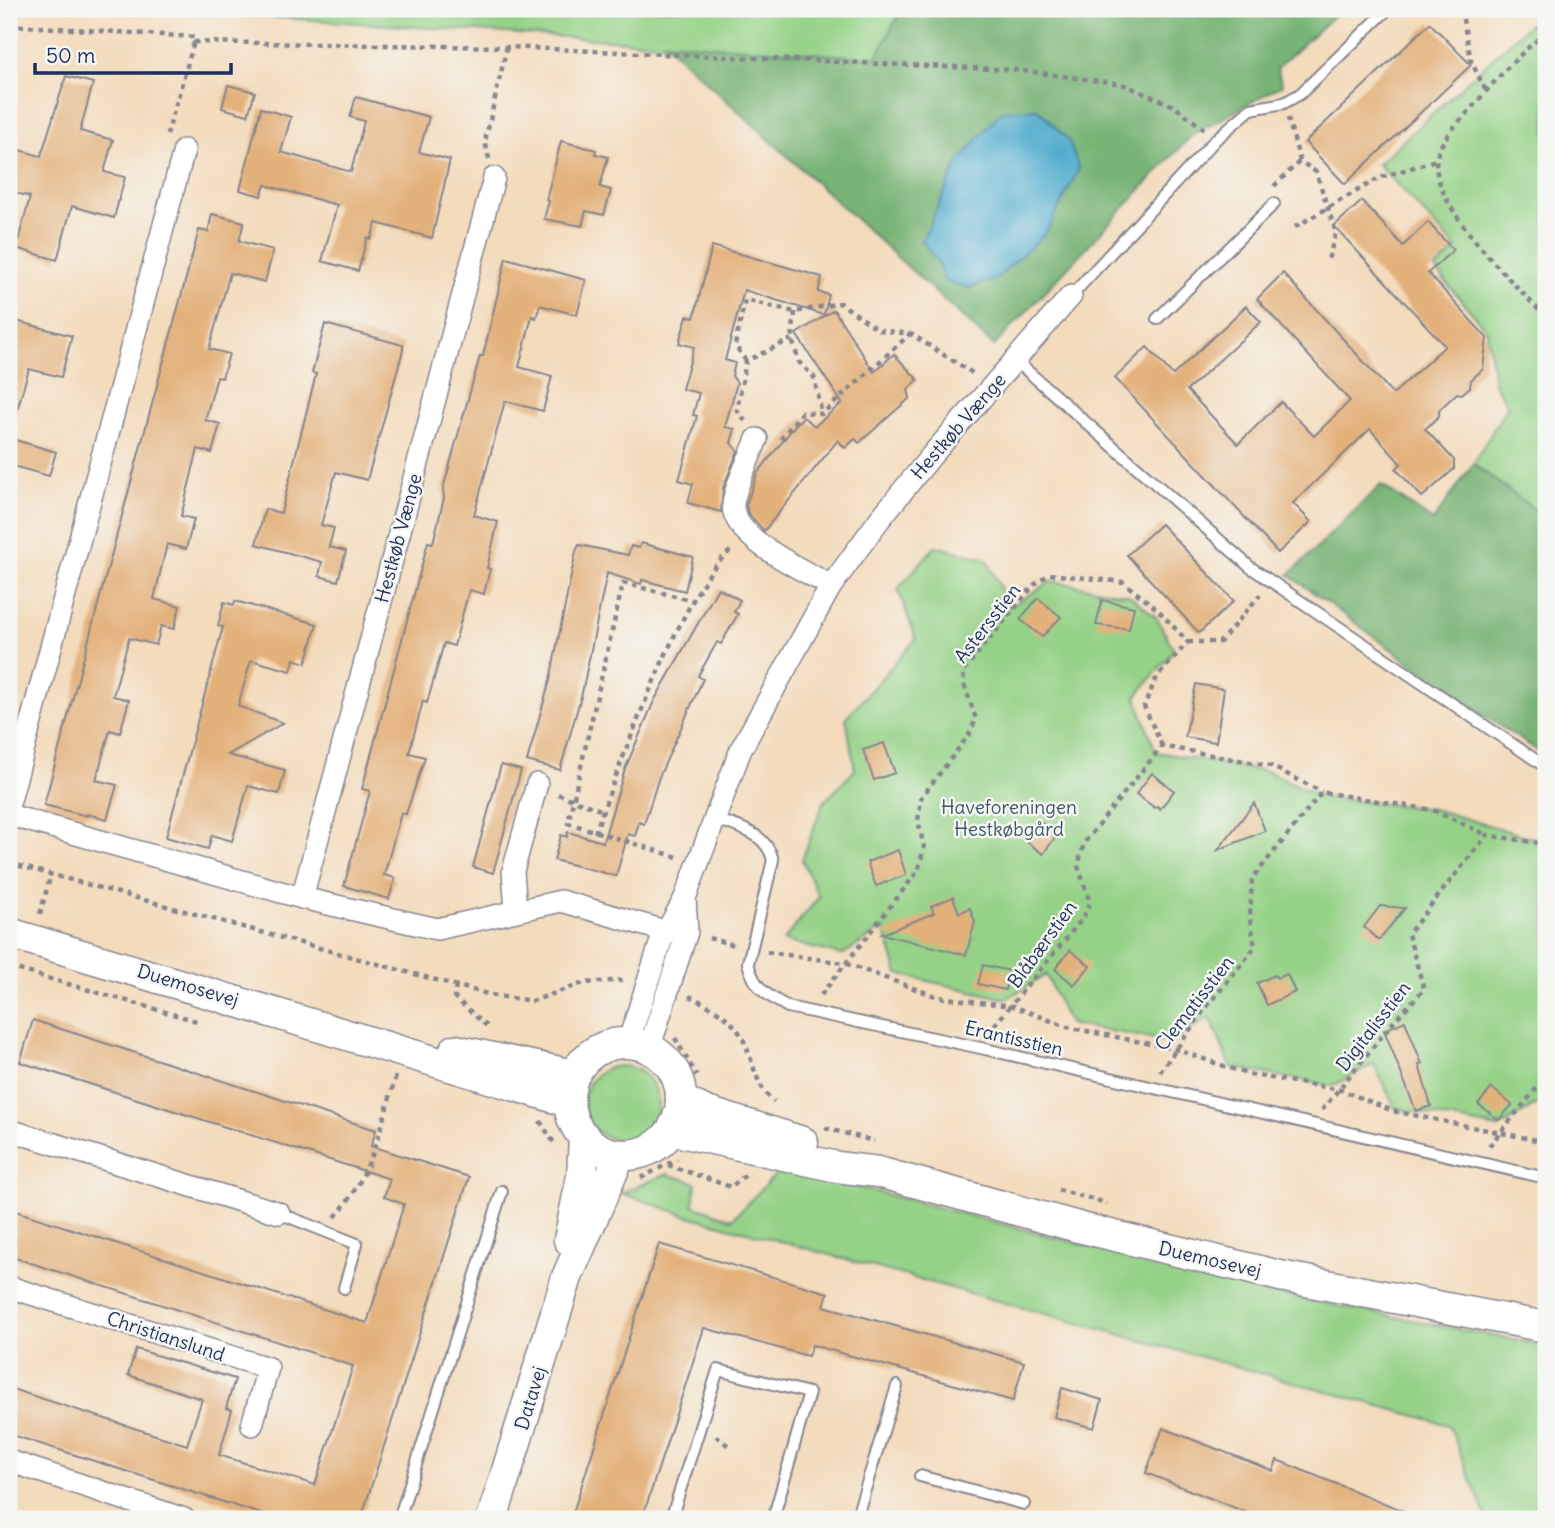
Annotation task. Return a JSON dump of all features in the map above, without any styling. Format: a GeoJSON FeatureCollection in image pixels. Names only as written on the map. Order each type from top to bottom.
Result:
{"type":"FeatureCollection","features":[{"type":"Feature","properties":{"kind":"street"},"geometry":{"type":"LineString","coordinates":[[9,804],[184,150]]}},
{"type":"Feature","properties":{"kind":"street","name":"Hestkøb Vænge"},"geometry":{"type":"LineString","coordinates":[[302,898],[494,178]]}},
{"type":"Feature","properties":{"kind":"street","name":"Hestkøb Vænge"},"geometry":{"type":"LineString","coordinates":[[638,1046],[646,986],[665,931],[685,898],[713,818],[747,738],[831,586],[878,520],[1071,296]]}},
{"type":"Feature","properties":{"kind":"street"},"geometry":{"type":"LineString","coordinates":[[757,439],[733,505],[739,524],[751,539],[831,586]]}},
{"type":"Feature","properties":{"kind":"street"},"geometry":{"type":"LineString","coordinates":[[516,909],[513,871],[537,785]]}},
{"type":"Feature","properties":{"kind":"street"},"geometry":{"type":"LineString","coordinates":[[9,815],[302,898],[437,929],[516,909],[561,901],[665,931]]}},
{"type":"Feature","properties":{"kind":"street","name":"Hestkøb Vænge"},"geometry":{"type":"LineString","coordinates":[[638,1046],[669,991],[687,932],[685,898]]}},
{"type":"Feature","properties":{"kind":"street","name":"Duemosevej"},"geometry":{"type":"LineString","coordinates":[[21,936],[379,1042],[538,1095],[572,1089]]}},
{"type":"Feature","properties":{"kind":"street","name":"Duemosevej"},"geometry":{"type":"LineString","coordinates":[[379,1042],[395,1038],[572,1089]]}},
{"type":"Feature","properties":{"kind":"street"},"geometry":{"type":"LineString","coordinates":[[610,1045],[638,1046],[673,1070],[690,1120],[644,1152],[620,1155],[606,1152],[584,1136],[575,1124],[572,1089],[593,1053],[610,1045]]}},
{"type":"Feature","properties":{"kind":"street","name":"Duemosevej"},"geometry":{"type":"LineString","coordinates":[[690,1120],[765,1151],[837,1167],[882,1159]]}},
{"type":"Feature","properties":{"kind":"street","name":"Duemosevej"},"geometry":{"type":"LineString","coordinates":[[690,1120],[844,1154],[882,1159],[1078,1227],[1280,1276],[1546,1327]]}},
{"type":"Feature","properties":{"kind":"street"},"geometry":{"type":"LineString","coordinates":[[9,1130],[279,1213]]}},
{"type":"Feature","properties":{"kind":"street","name":"Datavej"},"geometry":{"type":"LineString","coordinates":[[584,1136],[595,1181]]}},
{"type":"Feature","properties":{"kind":"street","name":"Datavej"},"geometry":{"type":"LineString","coordinates":[[492,1519],[595,1181],[620,1155]]}},
{"type":"Feature","properties":{"kind":"street","name":"Christianslund"},"geometry":{"type":"LineString","coordinates":[[9,1287],[268,1368],[252,1425]]}},
{"type":"Feature","properties":{"kind":"street"},"geometry":{"type":"LineString","coordinates":[[9,1461],[184,1519]]}},
{"type":"Feature","properties":{"kind":"lane"},"geometry":{"type":"LineString","coordinates":[[1071,296],[1216,139],[1251,109],[1284,103],[1300,94],[1388,9]]}},
{"type":"Feature","properties":{"kind":"lane"},"geometry":{"type":"LineString","coordinates":[[1157,319],[1274,204]]}},
{"type":"Feature","properties":{"kind":"lane"},"geometry":{"type":"LineString","coordinates":[[1015,360],[1250,567],[1546,767]]}},
{"type":"Feature","properties":{"kind":"lane","name":"Erantisstien"},"geometry":{"type":"LineString","coordinates":[[713,818],[761,836],[769,847],[773,860],[748,963],[751,978],[760,991],[788,1007],[976,1047],[1546,1178]]}},
{"type":"Feature","properties":{"kind":"lane"},"geometry":{"type":"LineString","coordinates":[[399,1519],[502,1191]]}},
{"type":"Feature","properties":{"kind":"lane"},"geometry":{"type":"LineString","coordinates":[[279,1213],[357,1244],[344,1288]]}},
{"type":"Feature","properties":{"kind":"lane"},"geometry":{"type":"LineString","coordinates":[[671,1519],[718,1370],[809,1393],[773,1519]]}},
{"type":"Feature","properties":{"kind":"lane"},"geometry":{"type":"LineString","coordinates":[[856,1519],[897,1386]]}},
{"type":"Feature","properties":{"kind":"lane"},"geometry":{"type":"LineString","coordinates":[[920,1476],[1024,1504]]}},
{"type":"Feature","properties":{"kind":"path"},"geometry":{"type":"LineString","coordinates":[[1461,9],[1471,61],[1486,92]]}},
{"type":"Feature","properties":{"kind":"path"},"geometry":{"type":"LineString","coordinates":[[9,25],[194,37],[164,142],[184,150]]}},
{"type":"Feature","properties":{"kind":"path"},"geometry":{"type":"LineString","coordinates":[[1546,33],[1521,52],[1440,145],[1436,160],[1440,186],[1453,209],[1472,235],[1546,318]]}},
{"type":"Feature","properties":{"kind":"path"},"geometry":{"type":"LineString","coordinates":[[194,42],[507,47],[1043,74],[1122,84],[1174,106],[1216,139]]}},
{"type":"Feature","properties":{"kind":"path"},"geometry":{"type":"LineString","coordinates":[[494,178],[485,141],[507,47]]}},
{"type":"Feature","properties":{"kind":"path"},"geometry":{"type":"LineString","coordinates":[[1284,103],[1300,161],[1316,172],[1336,233],[1327,263]]}},
{"type":"Feature","properties":{"kind":"path"},"geometry":{"type":"LineString","coordinates":[[1295,227],[1379,178],[1436,160]]}},
{"type":"Feature","properties":{"kind":"path"},"geometry":{"type":"LineString","coordinates":[[1265,194],[1300,161]]}},
{"type":"Feature","properties":{"kind":"path"},"geometry":{"type":"LineString","coordinates":[[911,334],[822,414],[802,412],[778,443],[757,439],[737,410],[746,361],[735,345],[745,300],[795,312],[840,303],[879,330],[911,334],[992,385]]}},
{"type":"Feature","properties":{"kind":"path"},"geometry":{"type":"LineString","coordinates":[[795,312],[792,339],[799,362],[814,377],[822,414]]}},
{"type":"Feature","properties":{"kind":"path"},"geometry":{"type":"LineString","coordinates":[[746,361],[792,339]]}},
{"type":"Feature","properties":{"kind":"path"},"geometry":{"type":"LineString","coordinates":[[595,833],[636,721],[694,601],[724,555],[751,539]]}},
{"type":"Feature","properties":{"kind":"path","name":"Astersstien"},"geometry":{"type":"LineString","coordinates":[[808,1012],[918,871],[924,847],[918,821],[921,798],[969,735],[976,719],[964,684],[964,671],[1034,585],[1049,574],[1123,582],[1157,609],[1188,642]]}},
{"type":"Feature","properties":{"kind":"path"},"geometry":{"type":"LineString","coordinates":[[1272,582],[1220,642],[1188,642],[1157,677],[1144,706],[1162,746],[1271,766],[1322,792],[1433,810],[1487,835],[1546,844]]}},
{"type":"Feature","properties":{"kind":"path"},"geometry":{"type":"LineString","coordinates":[[694,601],[623,583],[568,823],[698,863]]}},
{"type":"Feature","properties":{"kind":"path","name":"Blåbærstien"},"geometry":{"type":"LineString","coordinates":[[976,1047],[1013,1006],[1083,918],[1090,902],[1078,866],[1084,843],[1162,746]]}},
{"type":"Feature","properties":{"kind":"path"},"geometry":{"type":"LineString","coordinates":[[537,785],[603,811]]}},
{"type":"Feature","properties":{"kind":"path","name":"Clematisstien"},"geometry":{"type":"LineString","coordinates":[[1150,1087],[1175,1049],[1255,947],[1250,918],[1252,878],[1322,792]]}},
{"type":"Feature","properties":{"kind":"path","name":"Digitalisstien"},"geometry":{"type":"LineString","coordinates":[[1310,1124],[1341,1090],[1395,1020],[1424,989],[1408,934],[1487,835]]}},
{"type":"Feature","properties":{"kind":"path"},"geometry":{"type":"LineString","coordinates":[[9,863],[491,995],[533,1001],[583,983],[607,979],[634,980],[646,986]]}},
{"type":"Feature","properties":{"kind":"path"},"geometry":{"type":"LineString","coordinates":[[21,936],[51,874]]}},
{"type":"Feature","properties":{"kind":"path"},"geometry":{"type":"LineString","coordinates":[[687,932],[750,949],[844,963],[938,997],[1013,1006],[1068,1027],[1175,1049],[1247,1074],[1341,1090],[1394,1111],[1546,1142]]}},
{"type":"Feature","properties":{"kind":"path"},"geometry":{"type":"LineString","coordinates":[[669,991],[695,999],[715,1010],[739,1031],[757,1081],[776,1105]]}},
{"type":"Feature","properties":{"kind":"path"},"geometry":{"type":"LineString","coordinates":[[538,1095],[534,1111],[566,1159],[568,1167],[595,1181],[633,1181],[667,1165],[693,1148],[690,1120],[702,1087],[674,1037],[674,1030]]}},
{"type":"Feature","properties":{"kind":"path"},"geometry":{"type":"LineString","coordinates":[[323,1231],[353,1196],[368,1171],[396,1075]]}},
{"type":"Feature","properties":{"kind":"path"},"geometry":{"type":"LineString","coordinates":[[1474,1161],[1503,1132],[1546,1077]]}},
{"type":"Feature","properties":{"kind":"path"},"geometry":{"type":"LineString","coordinates":[[821,1127],[882,1159]]}},
{"type":"Feature","properties":{"kind":"path"},"geometry":{"type":"LineString","coordinates":[[667,1165],[731,1187],[741,1182],[765,1151]]}},
{"type":"Feature","properties":{"kind":"path"},"geometry":{"type":"LineString","coordinates":[[1047,1187],[1113,1204]]}},
{"type":"Feature","properties":{"kind":"green space"},"geometry":{"type":"Polygon","coordinates":[[[150,9],[902,9],[876,58],[150,9]]]}},
{"type":"Feature","properties":{"kind":"green space"},"geometry":{"type":"Polygon","coordinates":[[[902,9],[1341,9],[1277,68],[1282,85],[1191,136],[994,346],[663,42],[876,58],[902,9]]]}},
{"type":"Feature","properties":{"kind":"green space"},"geometry":{"type":"Polygon","coordinates":[[[1546,9],[1546,518],[1473,464],[1508,405],[1494,383],[1487,331],[1435,269],[1457,249],[1378,164],[1546,9]]]}},
{"type":"Feature","properties":{"kind":"green space"},"geometry":{"type":"Polygon","coordinates":[[[1473,464],[1546,518],[1546,756],[1478,712],[1289,575],[1381,485],[1433,521],[1473,464]]]}},
{"type":"Feature","properties":{"kind":"green space","name":"Haveforeningen Hestkøbgård"},"geometry":{"type":"Polygon","coordinates":[[[935,546],[987,559],[1009,607],[1052,581],[1129,595],[1156,617],[1174,650],[1136,697],[1156,752],[1269,772],[1321,797],[1433,809],[1546,842],[1546,1104],[1544,1100],[1498,1128],[1395,1108],[1374,1064],[1333,1086],[1231,1067],[1210,1017],[1172,1042],[1069,1024],[1046,975],[1006,999],[898,974],[884,928],[842,955],[783,941],[819,897],[802,860],[823,803],[855,770],[846,718],[916,639],[898,589],[935,546]]]}},
{"type":"Feature","properties":{"kind":"green space"},"geometry":{"type":"Polygon","coordinates":[[[621,1066],[642,1072],[652,1082],[658,1103],[652,1124],[642,1134],[621,1140],[600,1134],[590,1124],[584,1103],[590,1082],[600,1072],[621,1066]]]}},
{"type":"Feature","properties":{"kind":"green space"},"geometry":{"type":"Polygon","coordinates":[[[782,1168],[1286,1296],[1546,1346],[1546,1519],[1487,1519],[1449,1425],[685,1215],[621,1193],[667,1174],[696,1183],[693,1205],[732,1219],[782,1168]]]}},
{"type":"Feature","properties":{"kind":"water"},"geometry":{"type":"Polygon","coordinates":[[[1038,109],[1069,141],[1079,169],[1046,233],[996,279],[969,288],[945,282],[938,263],[922,241],[958,163],[1001,111],[1038,109]]]}},
{"type":"Feature","properties":{"kind":"building"},"geometry":{"type":"Polygon","coordinates":[[[1430,23],[1471,65],[1345,184],[1305,142],[1430,23]]]}},
{"type":"Feature","properties":{"kind":"building"},"geometry":{"type":"Polygon","coordinates":[[[66,76],[93,83],[80,131],[113,140],[104,172],[125,177],[114,218],[72,206],[57,260],[16,248],[30,197],[9,191],[9,147],[41,156],[66,76]]]}},
{"type":"Feature","properties":{"kind":"building"},"geometry":{"type":"Polygon","coordinates":[[[228,85],[255,92],[248,115],[222,108],[228,85]]]}},
{"type":"Feature","properties":{"kind":"building"},"geometry":{"type":"Polygon","coordinates":[[[356,97],[429,117],[419,152],[450,160],[432,238],[376,223],[371,239],[367,238],[358,271],[322,261],[337,205],[265,185],[261,196],[240,190],[261,108],[291,117],[281,152],[351,172],[364,121],[350,117],[356,97]]]}},
{"type":"Feature","properties":{"kind":"building"},"geometry":{"type":"Polygon","coordinates":[[[561,141],[596,150],[595,154],[608,157],[600,187],[611,190],[604,215],[586,211],[582,226],[544,219],[561,141]]]}},
{"type":"Feature","properties":{"kind":"building"},"geometry":{"type":"Polygon","coordinates":[[[1362,201],[1403,246],[1428,222],[1453,250],[1428,273],[1487,338],[1483,369],[1471,380],[1470,387],[1462,394],[1457,393],[1439,410],[1439,416],[1425,429],[1454,460],[1454,469],[1422,497],[1396,469],[1401,464],[1370,429],[1293,503],[1311,522],[1278,553],[1115,378],[1147,347],[1173,375],[1246,306],[1261,322],[1187,390],[1238,444],[1281,402],[1314,436],[1350,401],[1257,299],[1283,273],[1393,394],[1445,346],[1334,226],[1362,201]]]}},
{"type":"Feature","properties":{"kind":"building"},"geometry":{"type":"Polygon","coordinates":[[[212,214],[244,222],[239,241],[273,250],[265,282],[230,273],[209,349],[229,354],[222,378],[217,377],[205,420],[220,424],[212,453],[198,449],[181,516],[194,519],[186,549],[167,544],[154,599],[180,606],[174,629],[161,626],[156,645],[129,638],[113,696],[129,700],[120,733],[110,730],[96,780],[117,785],[107,819],[87,816],[44,805],[199,230],[208,232],[212,214]]]}},
{"type":"Feature","properties":{"kind":"building"},"geometry":{"type":"Polygon","coordinates":[[[712,246],[822,277],[818,292],[829,295],[824,315],[744,290],[725,360],[735,363],[732,376],[737,383],[725,427],[735,429],[731,443],[738,451],[723,488],[721,512],[688,503],[693,484],[679,480],[697,416],[693,415],[699,393],[682,389],[694,347],[679,343],[687,316],[694,318],[712,246]]]}},
{"type":"Feature","properties":{"kind":"building"},"geometry":{"type":"Polygon","coordinates":[[[506,258],[586,280],[577,315],[540,305],[536,318],[532,316],[519,367],[552,376],[543,411],[505,401],[474,515],[498,522],[487,568],[490,569],[484,594],[469,590],[454,646],[444,643],[427,703],[423,701],[409,753],[425,757],[406,814],[401,813],[384,875],[395,878],[389,899],[344,886],[370,791],[362,789],[428,542],[433,543],[444,498],[443,489],[480,356],[483,356],[506,258]]]}},
{"type":"Feature","properties":{"kind":"building"},"geometry":{"type":"Polygon","coordinates":[[[834,310],[874,372],[894,354],[918,380],[908,389],[910,398],[859,443],[855,439],[845,448],[838,440],[764,531],[748,513],[746,505],[757,474],[803,417],[815,426],[842,403],[796,334],[834,310]]]}},
{"type":"Feature","properties":{"kind":"building"},"geometry":{"type":"Polygon","coordinates":[[[9,319],[72,336],[61,377],[29,369],[15,417],[9,416],[9,319]]]}},
{"type":"Feature","properties":{"kind":"building"},"geometry":{"type":"Polygon","coordinates":[[[325,324],[403,345],[367,480],[336,472],[321,525],[334,528],[329,547],[346,551],[338,581],[319,576],[322,562],[256,544],[265,509],[281,513],[316,374],[312,373],[325,324]]]}},
{"type":"Feature","properties":{"kind":"building"},"geometry":{"type":"Polygon","coordinates":[[[9,438],[56,452],[49,476],[9,465],[9,438]]]}},
{"type":"Feature","properties":{"kind":"building"},"geometry":{"type":"Polygon","coordinates":[[[1161,524],[1234,601],[1199,633],[1127,555],[1161,524]]]}},
{"type":"Feature","properties":{"kind":"building"},"geometry":{"type":"Polygon","coordinates":[[[641,543],[693,557],[685,591],[642,580],[641,584],[607,573],[582,693],[560,770],[527,761],[550,680],[579,545],[628,555],[631,546],[639,548],[641,543]]]}},
{"type":"Feature","properties":{"kind":"building"},"geometry":{"type":"Polygon","coordinates":[[[718,588],[740,600],[734,612],[738,614],[721,644],[717,642],[698,676],[703,679],[659,777],[644,824],[639,822],[635,836],[628,834],[616,876],[554,860],[561,835],[567,837],[568,832],[603,842],[625,769],[654,701],[718,588]]]}},
{"type":"Feature","properties":{"kind":"building"},"geometry":{"type":"Polygon","coordinates":[[[1038,598],[1061,617],[1042,637],[1020,619],[1038,598]]]}},
{"type":"Feature","properties":{"kind":"building"},"geometry":{"type":"Polygon","coordinates":[[[1102,600],[1134,607],[1129,629],[1096,625],[1102,600]]]}},
{"type":"Feature","properties":{"kind":"building"},"geometry":{"type":"Polygon","coordinates":[[[235,601],[317,624],[306,663],[294,659],[291,671],[251,660],[238,706],[283,723],[228,755],[285,770],[279,794],[248,786],[232,841],[212,835],[208,849],[166,837],[223,627],[218,626],[224,602],[234,605],[235,601]]]}},
{"type":"Feature","properties":{"kind":"building"},"geometry":{"type":"Polygon","coordinates":[[[1196,684],[1224,689],[1216,742],[1185,737],[1196,684]]]}},
{"type":"Feature","properties":{"kind":"building"},"geometry":{"type":"Polygon","coordinates":[[[884,743],[895,773],[874,780],[863,750],[884,743]]]}},
{"type":"Feature","properties":{"kind":"building"},"geometry":{"type":"Polygon","coordinates":[[[501,765],[521,770],[493,873],[473,867],[501,765]]]}},
{"type":"Feature","properties":{"kind":"building"},"geometry":{"type":"Polygon","coordinates":[[[1152,773],[1174,791],[1160,809],[1136,794],[1152,773]]]}},
{"type":"Feature","properties":{"kind":"building"},"geometry":{"type":"Polygon","coordinates":[[[1254,803],[1265,831],[1218,850],[1254,803]]]}},
{"type":"Feature","properties":{"kind":"building"},"geometry":{"type":"Polygon","coordinates":[[[1042,823],[1057,835],[1043,854],[1027,842],[1042,823]]]}},
{"type":"Feature","properties":{"kind":"building"},"geometry":{"type":"Polygon","coordinates":[[[898,850],[906,875],[876,886],[867,862],[898,850]]]}},
{"type":"Feature","properties":{"kind":"building"},"geometry":{"type":"Polygon","coordinates":[[[953,897],[959,913],[970,908],[975,922],[966,955],[882,934],[934,913],[931,906],[953,897]]]}},
{"type":"Feature","properties":{"kind":"building"},"geometry":{"type":"Polygon","coordinates":[[[1380,906],[1405,908],[1379,940],[1364,927],[1380,906]]]}},
{"type":"Feature","properties":{"kind":"building"},"geometry":{"type":"Polygon","coordinates":[[[1070,950],[1090,966],[1074,985],[1055,969],[1070,950]]]}},
{"type":"Feature","properties":{"kind":"building"},"geometry":{"type":"Polygon","coordinates":[[[983,965],[1010,971],[1005,990],[978,984],[983,965]]]}},
{"type":"Feature","properties":{"kind":"building"},"geometry":{"type":"Polygon","coordinates":[[[1287,974],[1295,992],[1267,1005],[1257,983],[1275,975],[1277,978],[1287,974]]]}},
{"type":"Feature","properties":{"kind":"building"},"geometry":{"type":"Polygon","coordinates":[[[33,1020],[376,1130],[371,1146],[469,1177],[361,1519],[277,1519],[9,1434],[9,1388],[187,1445],[202,1399],[128,1375],[136,1349],[235,1379],[226,1408],[232,1410],[219,1455],[315,1485],[353,1366],[9,1256],[9,1209],[367,1323],[404,1204],[384,1197],[390,1179],[20,1062],[33,1020]]]}},
{"type":"Feature","properties":{"kind":"building"},"geometry":{"type":"Polygon","coordinates":[[[1405,1021],[1422,1064],[1419,1065],[1431,1106],[1416,1111],[1384,1030],[1405,1021]]]}},
{"type":"Feature","properties":{"kind":"building"},"geometry":{"type":"Polygon","coordinates":[[[1492,1088],[1512,1105],[1499,1120],[1478,1104],[1492,1088]]]}},
{"type":"Feature","properties":{"kind":"building"},"geometry":{"type":"Polygon","coordinates":[[[659,1244],[828,1293],[824,1306],[1024,1362],[1013,1401],[812,1345],[808,1356],[704,1328],[642,1519],[571,1519],[659,1244]]]}},
{"type":"Feature","properties":{"kind":"building"},"geometry":{"type":"Polygon","coordinates":[[[1062,1388],[1102,1400],[1094,1428],[1054,1417],[1062,1388]]]}},
{"type":"Feature","properties":{"kind":"building"},"geometry":{"type":"Polygon","coordinates":[[[1163,1428],[1273,1471],[1277,1460],[1424,1519],[1263,1519],[1146,1473],[1163,1428]]]}}]}
